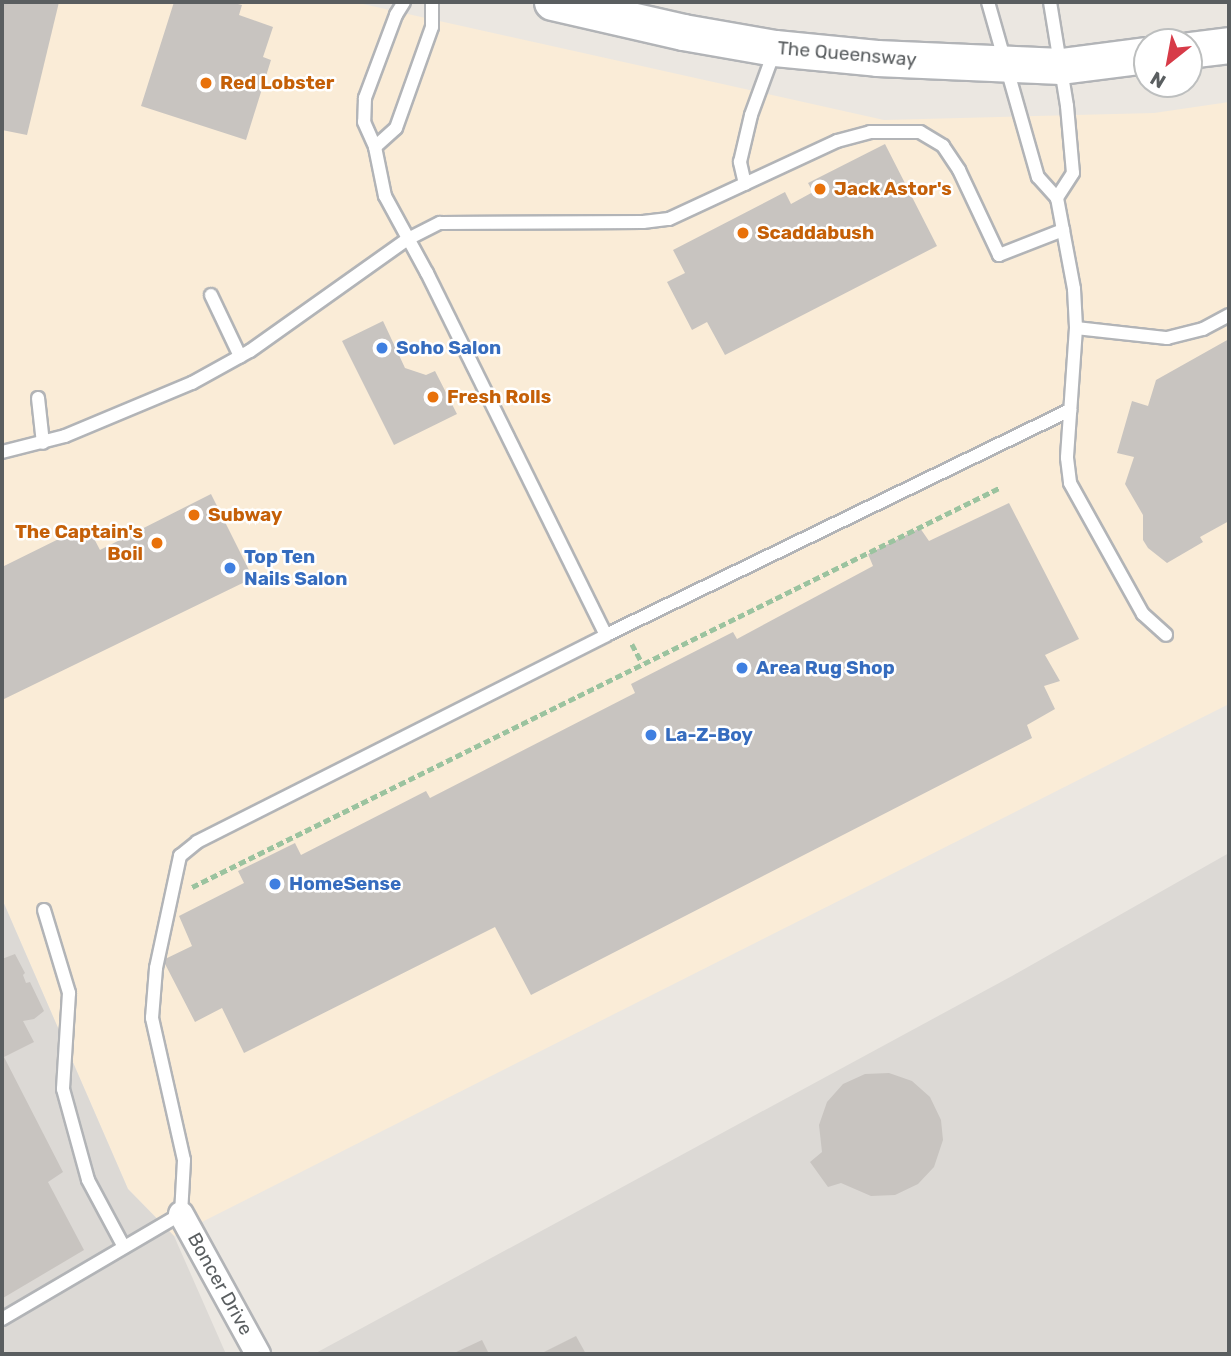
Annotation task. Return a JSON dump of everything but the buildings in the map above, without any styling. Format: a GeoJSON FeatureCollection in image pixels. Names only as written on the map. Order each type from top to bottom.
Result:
{"type":"FeatureCollection","features":[{"type":"Feature","properties":{"kind":"main road","name":"The Queensway"},"geometry":{"type":"LineString","coordinates":[[552,2],[683,33],[775,48],[877,58],[1061,66],[1133,57]]}},
{"type":"Feature","properties":{"kind":"main road"},"geometry":{"type":"LineString","coordinates":[[1203,48],[1229,45]]}},
{"type":"Feature","properties":{"kind":"street","name":"Boncer Drive"},"geometry":{"type":"LineString","coordinates":[[181,1214],[258,1354]]}},
{"type":"Feature","properties":{"kind":"lane"},"geometry":{"type":"LineString","coordinates":[[404,2],[396,15],[365,98],[364,122],[375,147],[385,196],[427,273],[606,635]]}},
{"type":"Feature","properties":{"kind":"lane"},"geometry":{"type":"LineString","coordinates":[[375,147],[396,128],[432,27],[432,2]]}},
{"type":"Feature","properties":{"kind":"lane"},"geometry":{"type":"LineString","coordinates":[[988,2],[1038,177],[1057,198],[1074,289],[1076,328],[1067,458],[1070,483],[1143,614],[1166,635]]}},
{"type":"Feature","properties":{"kind":"lane"},"geometry":{"type":"LineString","coordinates":[[1050,2],[1061,66],[1073,173],[1057,198]]}},
{"type":"Feature","properties":{"kind":"lane"},"geometry":{"type":"LineString","coordinates":[[745,184],[740,162],[751,114],[775,48]]}},
{"type":"Feature","properties":{"kind":"lane"},"geometry":{"type":"LineString","coordinates":[[2,452],[43,443],[192,383],[240,356],[407,240],[440,223],[643,222],[669,219],[837,141],[870,132],[920,131],[943,146],[959,170],[999,255],[1063,230]]}},
{"type":"Feature","properties":{"kind":"lane"},"geometry":{"type":"LineString","coordinates":[[211,295],[240,356]]}},
{"type":"Feature","properties":{"kind":"lane"},"geometry":{"type":"LineString","coordinates":[[1076,328],[1167,338],[1203,329],[1229,315]]}},
{"type":"Feature","properties":{"kind":"lane"},"geometry":{"type":"LineString","coordinates":[[38,398],[43,443]]}},
{"type":"Feature","properties":{"kind":"lane"},"geometry":{"type":"LineString","coordinates":[[2,1319],[181,1214],[184,1160],[152,1018],[156,968],[180,856],[197,842],[606,635],[1070,410]]}},
{"type":"Feature","properties":{"kind":"lane"},"geometry":{"type":"LineString","coordinates":[[44,910],[69,993],[63,1089],[88,1180],[124,1247]]}},
{"type":"Feature","properties":{"kind":"path"},"geometry":{"type":"LineString","coordinates":[[187,889],[1001,487]]}},
{"type":"Feature","properties":{"kind":"shaded area"},"geometry":{"type":"Polygon","coordinates":[[[2,2],[354,2],[884,120],[1154,113],[1229,102],[1229,704],[174,1236],[128,1189],[2,899],[2,2]]]}},
{"type":"Feature","properties":{"kind":"shaded area"},"geometry":{"type":"Polygon","coordinates":[[[1229,853],[1229,1354],[314,1354],[1012,976],[1229,853]]]}},
{"type":"Feature","properties":{"kind":"shaded area"},"geometry":{"type":"Polygon","coordinates":[[[2,899],[128,1189],[174,1236],[226,1354],[2,1354],[2,899]]]}},
{"type":"Feature","properties":{"kind":"place","name":"Red Lobster"},"geometry":{"type":"Point","coordinates":[206,83]}},
{"type":"Feature","properties":{"kind":"place","name":"Jack Astor's"},"geometry":{"type":"Point","coordinates":[820,189]}},
{"type":"Feature","properties":{"kind":"place","name":"Scaddabush"},"geometry":{"type":"Point","coordinates":[743,233]}},
{"type":"Feature","properties":{"kind":"place","name":"Soho Salon"},"geometry":{"type":"Point","coordinates":[382,348]}},
{"type":"Feature","properties":{"kind":"place","name":"Fresh Rolls"},"geometry":{"type":"Point","coordinates":[433,397]}},
{"type":"Feature","properties":{"kind":"place","name":"Subway"},"geometry":{"type":"Point","coordinates":[194,515]}},
{"type":"Feature","properties":{"kind":"place","name":"The Captain's Boil"},"geometry":{"type":"Point","coordinates":[157,543]}},
{"type":"Feature","properties":{"kind":"place","name":"Top Ten Nails Salon"},"geometry":{"type":"Point","coordinates":[230,568]}},
{"type":"Feature","properties":{"kind":"place","name":"Area Rug Shop"},"geometry":{"type":"Point","coordinates":[742,668]}},
{"type":"Feature","properties":{"kind":"place","name":"La-Z-Boy"},"geometry":{"type":"Point","coordinates":[651,735]}},
{"type":"Feature","properties":{"kind":"place","name":"HomeSense"},"geometry":{"type":"Point","coordinates":[275,884]}}]}
